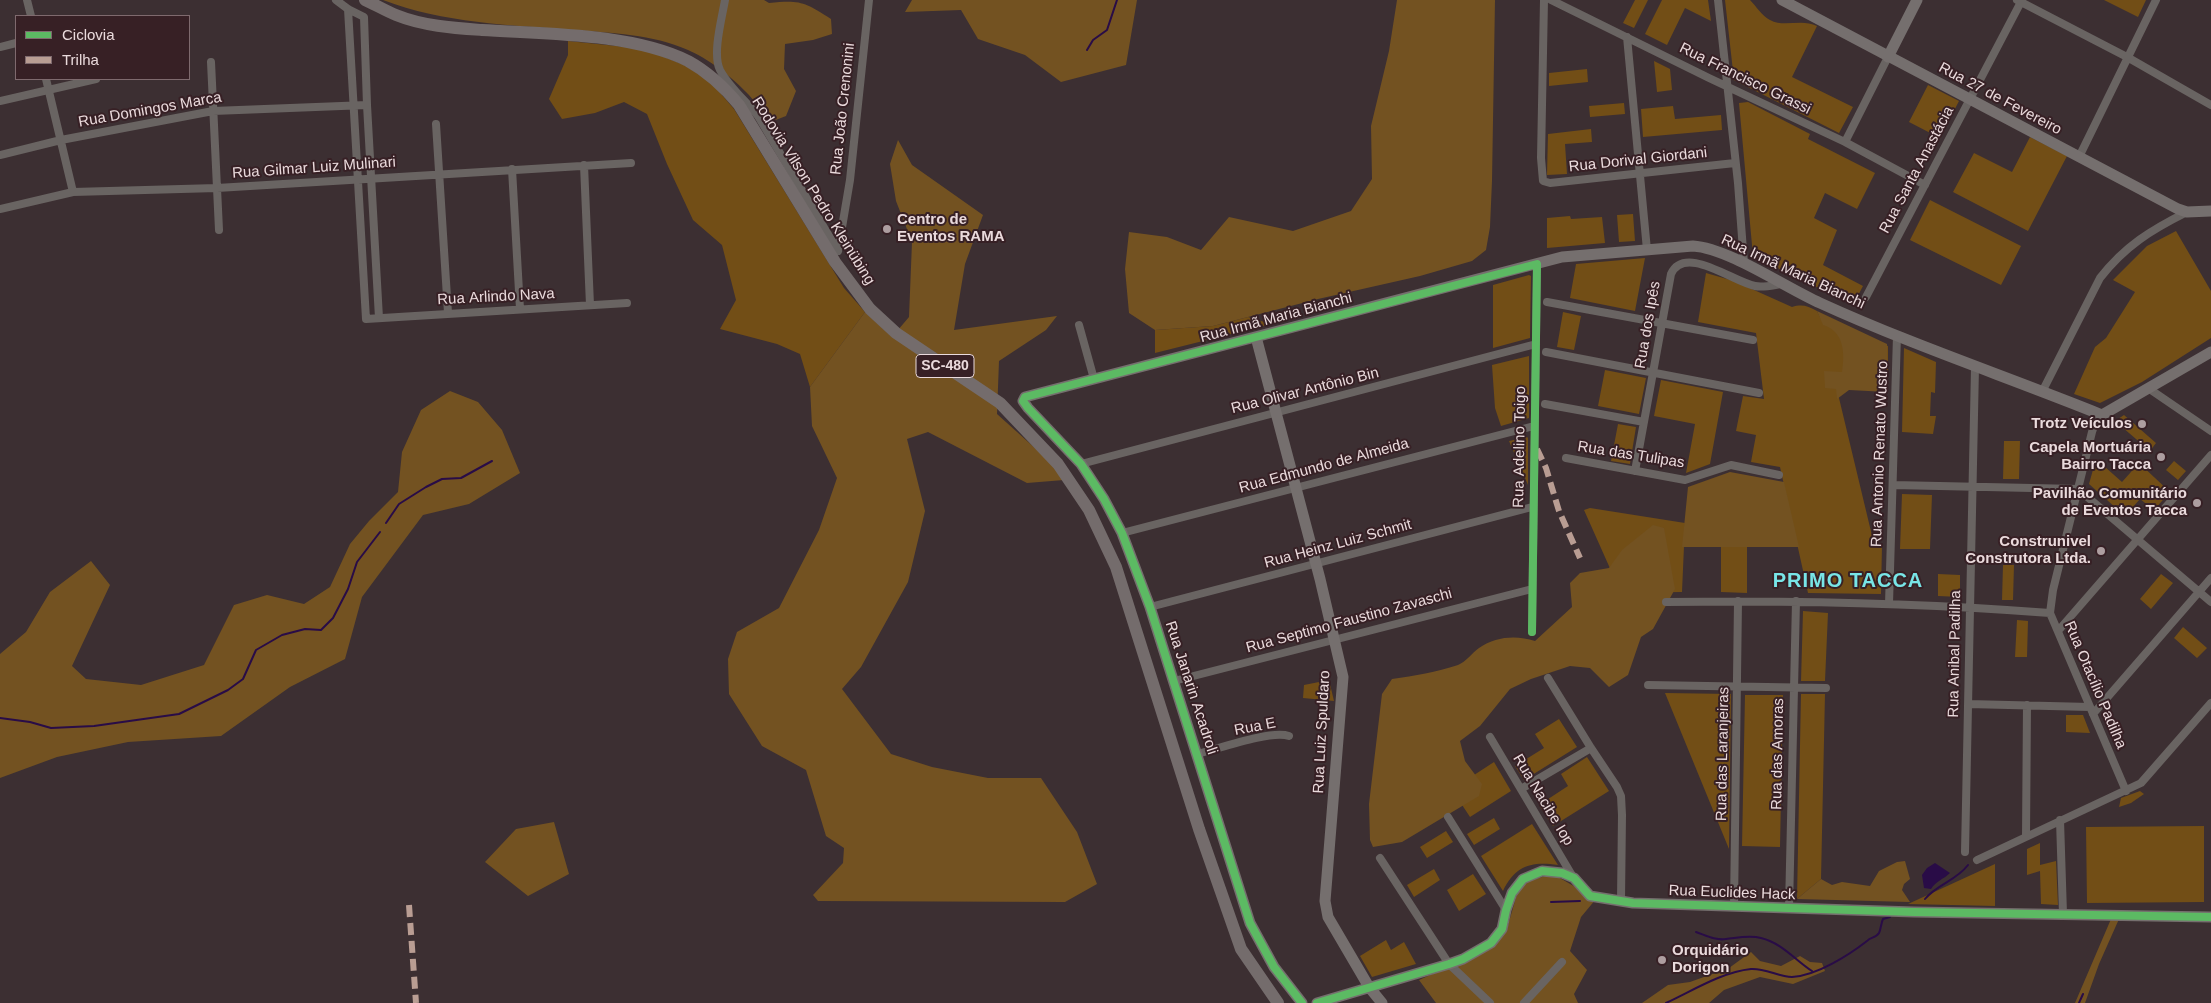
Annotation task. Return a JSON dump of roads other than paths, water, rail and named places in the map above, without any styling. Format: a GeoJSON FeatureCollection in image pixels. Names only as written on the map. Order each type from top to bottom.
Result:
{"type":"FeatureCollection","features":[{"type":"Feature","properties":{"kind":"main road","name":"Rodovia Vilson Pedro Kleinübing"},"geometry":{"type":"LineString","coordinates":[[366,0],[396,15],[425,23],[457,28],[606,40],[668,52],[689,62],[711,76],[739,105],[870,309],[891,329],[1000,403],[1058,464],[1089,510],[1116,567],[1198,829],[1241,949],[1278,1003]]}},
{"type":"Feature","properties":{"kind":"street"},"geometry":{"type":"LineString","coordinates":[[27,0],[31,15]]}},
{"type":"Feature","properties":{"kind":"street"},"geometry":{"type":"LineString","coordinates":[[336,0],[364,17],[366,105],[379,318]]}},
{"type":"Feature","properties":{"kind":"street"},"geometry":{"type":"LineString","coordinates":[[725,0],[717,56],[720,69],[728,82],[745,98],[758,116],[836,257]]}},
{"type":"Feature","properties":{"kind":"street","name":"Rua João Crenonini"},"geometry":{"type":"LineString","coordinates":[[836,257],[850,180],[869,0]]}},
{"type":"Feature","properties":{"kind":"street","name":"Rua Dorival Giordani"},"geometry":{"type":"LineString","coordinates":[[1544,0],[1541,158],[1543,182],[1550,184],[1735,163]]}},
{"type":"Feature","properties":{"kind":"street","name":"Rua Francisco Grassi"},"geometry":{"type":"LineString","coordinates":[[1551,0],[1727,87],[1844,142],[1926,185]]}},
{"type":"Feature","properties":{"kind":"street"},"geometry":{"type":"LineString","coordinates":[[1718,0],[1744,264]]}},
{"type":"Feature","properties":{"kind":"street","name":"Rua 27 de Fevereiro"},"geometry":{"type":"LineString","coordinates":[[1782,0],[2187,212],[2210,209]]}},
{"type":"Feature","properties":{"kind":"street"},"geometry":{"type":"LineString","coordinates":[[1844,142],[1916,0]]}},
{"type":"Feature","properties":{"kind":"street"},"geometry":{"type":"LineString","coordinates":[[2079,157],[2156,0]]}},
{"type":"Feature","properties":{"kind":"street"},"geometry":{"type":"LineString","coordinates":[[2020,1],[2127,57],[2211,105]]}},
{"type":"Feature","properties":{"kind":"street","name":"Rua Santa Anastácia"},"geometry":{"type":"LineString","coordinates":[[1866,297],[1926,185],[2020,1]]}},
{"type":"Feature","properties":{"kind":"street"},"geometry":{"type":"LineString","coordinates":[[348,9],[358,180]]}},
{"type":"Feature","properties":{"kind":"street"},"geometry":{"type":"LineString","coordinates":[[1627,37],[1638,175],[1647,250]]}},
{"type":"Feature","properties":{"kind":"street"},"geometry":{"type":"LineString","coordinates":[[0,47],[15,43]]}},
{"type":"Feature","properties":{"kind":"street"},"geometry":{"type":"LineString","coordinates":[[211,62],[219,230]]}},
{"type":"Feature","properties":{"kind":"street"},"geometry":{"type":"LineString","coordinates":[[46,80],[73,192]]}},
{"type":"Feature","properties":{"kind":"street"},"geometry":{"type":"LineString","coordinates":[[0,101],[91,80]]}},
{"type":"Feature","properties":{"kind":"street","name":"Rua Domingos Marca"},"geometry":{"type":"LineString","coordinates":[[0,155],[61,140],[213,111],[366,105]]}},
{"type":"Feature","properties":{"kind":"street"},"geometry":{"type":"LineString","coordinates":[[436,124],[448,313]]}},
{"type":"Feature","properties":{"kind":"street","name":"Rua Gilmar Luiz Mulinari"},"geometry":{"type":"LineString","coordinates":[[0,209],[73,192],[217,188],[631,163]]}},
{"type":"Feature","properties":{"kind":"street"},"geometry":{"type":"LineString","coordinates":[[584,165],[590,305]]}},
{"type":"Feature","properties":{"kind":"street"},"geometry":{"type":"LineString","coordinates":[[512,169],[520,309]]}},
{"type":"Feature","properties":{"kind":"street","name":"Rua Arlindo Nava"},"geometry":{"type":"LineString","coordinates":[[358,180],[366,319],[627,303]]}},
{"type":"Feature","properties":{"kind":"street"},"geometry":{"type":"LineString","coordinates":[[2042,392],[2100,278],[2112,263],[2152,229],[2187,212]]}},
{"type":"Feature","properties":{"kind":"street","name":"Rua Irmã Maria Bianchi"},"geometry":{"type":"LineString","coordinates":[[1023,399],[1562,257],[1702,247],[1744,264],[1820,303],[1975,368],[2102,415]]}},
{"type":"Feature","properties":{"kind":"street","name":"Rua dos Ipês"},"geometry":{"type":"LineString","coordinates":[[1635,471],[1671,274],[1674,267],[1682,263],[1703,265],[1755,286],[1782,284]]}},
{"type":"Feature","properties":{"kind":"street","name":"Rua Adelino Toigo"},"geometry":{"type":"LineString","coordinates":[[1532,632],[1532,508],[1537,264]]}},
{"type":"Feature","properties":{"kind":"street"},"geometry":{"type":"LineString","coordinates":[[1547,302],[1753,340]]}},
{"type":"Feature","properties":{"kind":"street"},"geometry":{"type":"LineString","coordinates":[[1079,325],[1094,380]]}},
{"type":"Feature","properties":{"kind":"street","name":"Rua Antonio Renato Wustro"},"geometry":{"type":"LineString","coordinates":[[1889,604],[1897,335]]}},
{"type":"Feature","properties":{"kind":"street","name":"Rua Luiz Spuldaro"},"geometry":{"type":"LineString","coordinates":[[1256,337],[1316,564],[1343,677],[1325,901],[1328,917],[1369,987],[1382,1003]]}},
{"type":"Feature","properties":{"kind":"street","name":"Rua Olivar Antônio Bin"},"geometry":{"type":"LineString","coordinates":[[1080,464],[1536,344]]}},
{"type":"Feature","properties":{"kind":"street"},"geometry":{"type":"LineString","coordinates":[[1546,352],[1759,393]]}},
{"type":"Feature","properties":{"kind":"street"},"geometry":{"type":"LineString","coordinates":[[2102,415],[2211,352]]}},
{"type":"Feature","properties":{"kind":"street","name":"Rua Anibal Padilha"},"geometry":{"type":"LineString","coordinates":[[1965,852],[1975,368]]}},
{"type":"Feature","properties":{"kind":"street"},"geometry":{"type":"LineString","coordinates":[[2148,388],[2211,431]]}},
{"type":"Feature","properties":{"kind":"street","name":"Rua Janarin Acadroli"},"geometry":{"type":"LineString","coordinates":[[1023,399],[1028,408],[1080,464],[1104,499],[1122,533],[1150,607],[1250,923],[1274,967],[1302,1003]]}},
{"type":"Feature","properties":{"kind":"street"},"geometry":{"type":"LineString","coordinates":[[1545,404],[1644,422]]}},
{"type":"Feature","properties":{"kind":"street","name":"Rua Otacílio Padilha"},"geometry":{"type":"LineString","coordinates":[[2102,415],[2096,420],[2092,432],[2053,590],[2050,613],[2126,790]]}},
{"type":"Feature","properties":{"kind":"street","name":"Rua Edmundo de Almeida"},"geometry":{"type":"LineString","coordinates":[[1122,533],[1534,426]]}},
{"type":"Feature","properties":{"kind":"street"},"geometry":{"type":"LineString","coordinates":[[2058,631],[2211,455]]}},
{"type":"Feature","properties":{"kind":"street","name":"Rua das Tulipas"},"geometry":{"type":"LineString","coordinates":[[1566,458],[1685,480],[1731,465],[1779,475]]}},
{"type":"Feature","properties":{"kind":"street"},"geometry":{"type":"LineString","coordinates":[[1893,485],[2078,489],[2211,602]]}},
{"type":"Feature","properties":{"kind":"street","name":"Rua Heinz Luiz Schmit"},"geometry":{"type":"LineString","coordinates":[[1150,607],[1532,508]]}},
{"type":"Feature","properties":{"kind":"street"},"geometry":{"type":"LineString","coordinates":[[1968,704],[2028,705],[2091,710],[2211,578]]}},
{"type":"Feature","properties":{"kind":"street","name":"Rua Septimo Faustino Zavaschi"},"geometry":{"type":"LineString","coordinates":[[1174,681],[1532,589]]}},
{"type":"Feature","properties":{"kind":"street","name":"Rua das Laranjeiras"},"geometry":{"type":"LineString","coordinates":[[1734,907],[1738,601]]}},
{"type":"Feature","properties":{"kind":"street"},"geometry":{"type":"LineString","coordinates":[[1666,602],[1796,601],[2050,613]]}},
{"type":"Feature","properties":{"kind":"street","name":"Rua das Amoras"},"geometry":{"type":"LineString","coordinates":[[1789,908],[1796,601]]}},
{"type":"Feature","properties":{"kind":"street"},"geometry":{"type":"LineString","coordinates":[[1548,678],[1621,796],[1621,900]]}},
{"type":"Feature","properties":{"kind":"street"},"geometry":{"type":"LineString","coordinates":[[1648,685],[1826,688]]}},
{"type":"Feature","properties":{"kind":"street"},"geometry":{"type":"LineString","coordinates":[[1977,860],[2141,783],[2211,703]]}},
{"type":"Feature","properties":{"kind":"street"},"geometry":{"type":"LineString","coordinates":[[2026,836],[2028,705]]}},
{"type":"Feature","properties":{"kind":"street","name":"Rua E"},"geometry":{"type":"LineString","coordinates":[[1197,754],[1268,736],[1281,734],[1289,736]]}},
{"type":"Feature","properties":{"kind":"street","name":"Rua Nacibe Iop"},"geometry":{"type":"LineString","coordinates":[[1490,737],[1574,878]]}},
{"type":"Feature","properties":{"kind":"street"},"geometry":{"type":"LineString","coordinates":[[1521,789],[1590,748]]}},
{"type":"Feature","properties":{"kind":"street"},"geometry":{"type":"LineString","coordinates":[[1448,817],[1506,910]]}},
{"type":"Feature","properties":{"kind":"street"},"geometry":{"type":"LineString","coordinates":[[2060,820],[2063,914]]}},
{"type":"Feature","properties":{"kind":"street"},"geometry":{"type":"LineString","coordinates":[[1380,858],[1448,964],[1490,1003]]}},
{"type":"Feature","properties":{"kind":"street"},"geometry":{"type":"LineString","coordinates":[[1317,1003],[1463,959],[1491,943],[1502,929],[1512,892],[1523,879],[1542,871],[1551,871],[1574,878]]}},
{"type":"Feature","properties":{"kind":"street","name":"Rua Euclides Hack"},"geometry":{"type":"LineString","coordinates":[[1574,878],[1590,896],[1633,903],[2211,918]]}},
{"type":"Feature","properties":{"kind":"street"},"geometry":{"type":"LineString","coordinates":[[1524,1003],[1562,962]]}},
{"type":"Feature","properties":{"kind":"waterway"},"geometry":{"type":"LineString","coordinates":[[1087,50],[1093,40],[1107,30],[1117,0]]}},
{"type":"Feature","properties":{"kind":"waterway"},"geometry":{"type":"LineString","coordinates":[[386,523],[399,504],[426,487],[442,479],[461,478],[492,461]]}},
{"type":"Feature","properties":{"kind":"waterway"},"geometry":{"type":"LineString","coordinates":[[0,718],[30,722],[51,728],[94,726],[179,714],[228,690],[243,679],[256,650],[282,635],[305,629],[321,630],[333,618],[348,589],[357,562],[380,532]]}},
{"type":"Feature","properties":{"kind":"waterway"},"geometry":{"type":"LineString","coordinates":[[1925,899],[1958,875],[1968,865]]}},
{"type":"Feature","properties":{"kind":"waterway"},"geometry":{"type":"LineString","coordinates":[[1551,902],[1580,901]]}},
{"type":"Feature","properties":{"kind":"waterway"},"geometry":{"type":"LineString","coordinates":[[1666,1003],[1718,978],[1740,971],[1756,969],[1792,977],[1822,969],[1876,936],[1880,931],[1883,919],[1890,917]]}},
{"type":"Feature","properties":{"kind":"waterway"},"geometry":{"type":"LineString","coordinates":[[1696,932],[1718,939],[1752,937],[1769,940],[1812,971]]}},
{"type":"Feature","properties":{"kind":"waterway"},"geometry":{"type":"LineString","coordinates":[[2079,1003],[2083,994]]}},
{"type":"Feature","properties":{"kind":"place","name":"Centro de Eventos RAMA"},"geometry":{"type":"Point","coordinates":[887,229]}},
{"type":"Feature","properties":{"kind":"place","name":"Trotz Veículos"},"geometry":{"type":"Point","coordinates":[2142,424]}},
{"type":"Feature","properties":{"kind":"place","name":"Capela Mortuária Bairro Tacca"},"geometry":{"type":"Point","coordinates":[2161,457]}},
{"type":"Feature","properties":{"kind":"place","name":"Pavilhão Comunitário de Eventos Tacca"},"geometry":{"type":"Point","coordinates":[2197,503]}},
{"type":"Feature","properties":{"kind":"place","name":"Construnivel Construtora Ltda."},"geometry":{"type":"Point","coordinates":[2101,551]}},
{"type":"Feature","properties":{"kind":"place","name":"Orquidário Dorigon"},"geometry":{"type":"Point","coordinates":[1662,960]}},
{"type":"Feature","properties":{"kind":"district","name":"PRIMO TACCA"},"geometry":{"type":"Point","coordinates":[1848,581]}}]}
